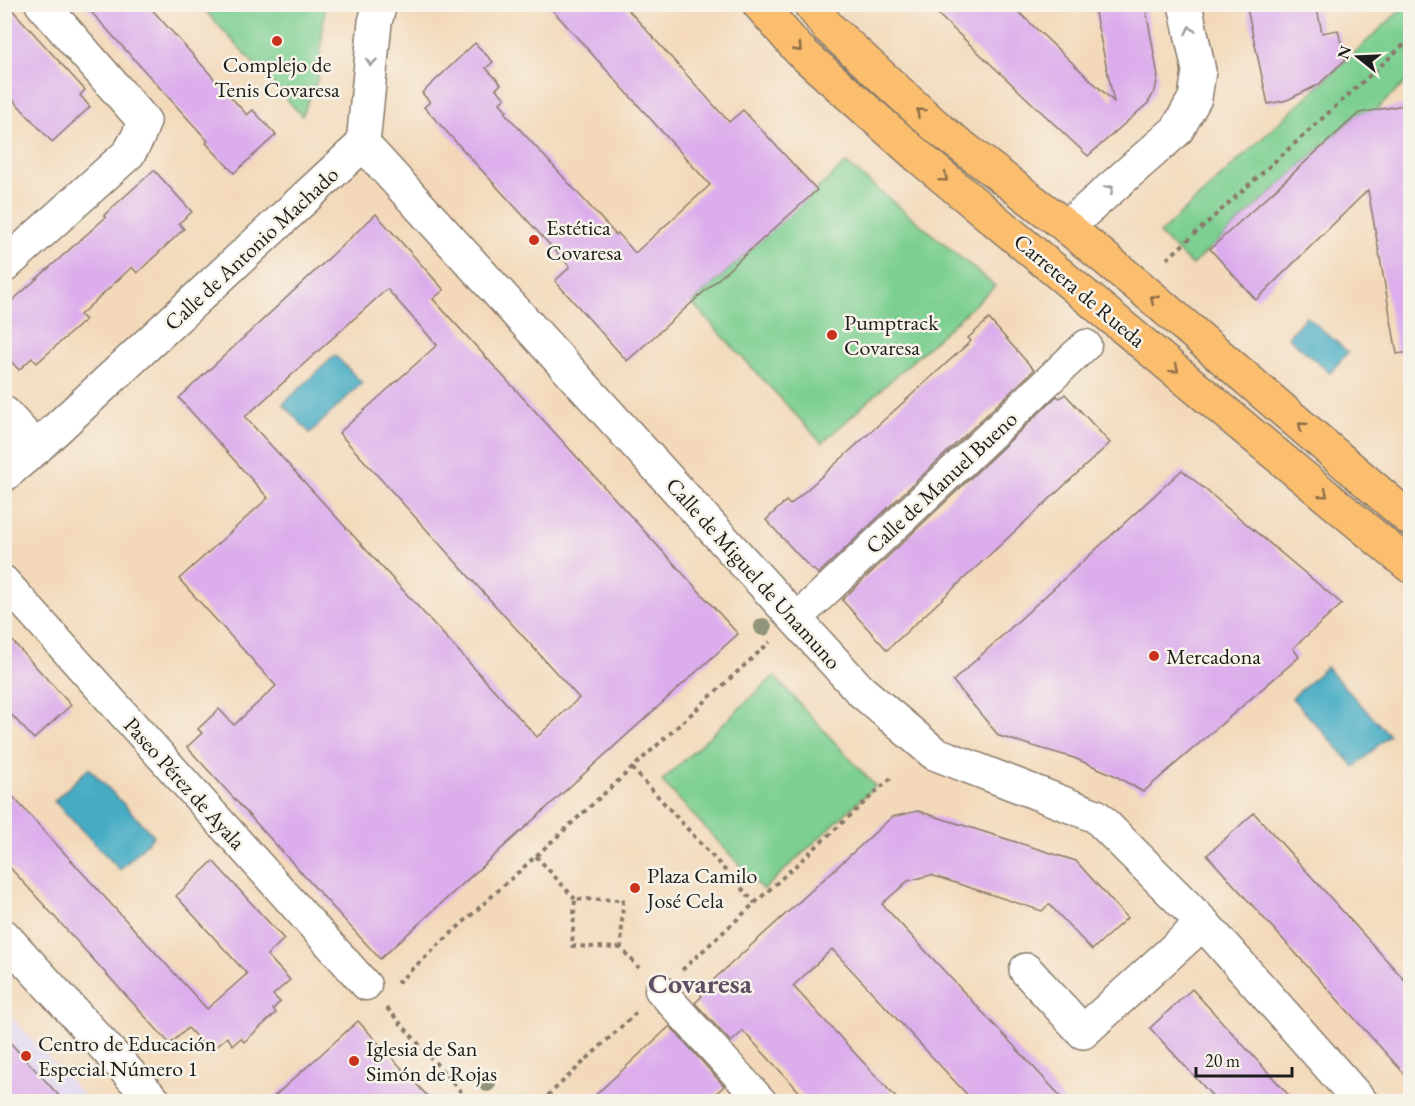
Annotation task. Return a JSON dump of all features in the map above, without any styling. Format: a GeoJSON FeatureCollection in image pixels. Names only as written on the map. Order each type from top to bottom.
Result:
{"type":"FeatureCollection","features":[{"type":"Feature","properties":{"kind":"main road","name":"Carretera de Rueda"},"geometry":{"type":"LineString","coordinates":[[759,4],[799,50],[919,157],[1410,566]]}},
{"type":"Feature","properties":{"kind":"main road","name":"Carretera de Rueda"},"geometry":{"type":"LineString","coordinates":[[810,4],[828,27],[939,129],[1140,286],[1410,519]]}},
{"type":"Feature","properties":{"kind":"street"},"geometry":{"type":"LineString","coordinates":[[4,266],[129,153],[144,121],[42,4]]}},
{"type":"Feature","properties":{"kind":"street"},"geometry":{"type":"LineString","coordinates":[[363,144],[375,22],[380,4]]}},
{"type":"Feature","properties":{"kind":"street"},"geometry":{"type":"LineString","coordinates":[[1066,227],[1177,130],[1195,98],[1199,71],[1185,4]]}},
{"type":"Feature","properties":{"kind":"street","name":"Calle de Antonio Machado"},"geometry":{"type":"LineString","coordinates":[[4,475],[36,448],[363,144]]}},
{"type":"Feature","properties":{"kind":"street","name":"Calle de Miguel de Unamuno"},"geometry":{"type":"LineString","coordinates":[[363,144],[860,690],[934,753],[1096,816],[1203,923],[1361,1101]]}},
{"type":"Feature","properties":{"kind":"street","name":"Calle de Manuel Bueno"},"geometry":{"type":"LineString","coordinates":[[796,619],[1086,345]]}},
{"type":"Feature","properties":{"kind":"street"},"geometry":{"type":"LineString","coordinates":[[4,413],[36,448]]}},
{"type":"Feature","properties":{"kind":"street","name":"Paseo Pérez de Ayala"},"geometry":{"type":"LineString","coordinates":[[4,581],[373,992]]}},
{"type":"Feature","properties":{"kind":"street"},"geometry":{"type":"LineString","coordinates":[[1026,970],[1083,1032],[1203,923]]}},
{"type":"Feature","properties":{"kind":"street"},"geometry":{"type":"LineString","coordinates":[[4,936],[155,1101]]}},
{"type":"Feature","properties":{"kind":"street"},"geometry":{"type":"LineString","coordinates":[[660,990],[762,1101]]}},
{"type":"Feature","properties":{"kind":"path"},"geometry":{"type":"LineString","coordinates":[[1167,259],[1410,39]]}},
{"type":"Feature","properties":{"kind":"path"},"geometry":{"type":"LineString","coordinates":[[396,984],[770,642]]}},
{"type":"Feature","properties":{"kind":"path"},"geometry":{"type":"LineString","coordinates":[[632,768],[755,903]]}},
{"type":"Feature","properties":{"kind":"path"},"geometry":{"type":"LineString","coordinates":[[541,1101],[892,777]]}},
{"type":"Feature","properties":{"kind":"path"},"geometry":{"type":"LineString","coordinates":[[536,856],[575,899],[572,946],[621,948],[660,990]]}},
{"type":"Feature","properties":{"kind":"path"},"geometry":{"type":"LineString","coordinates":[[575,899],[623,900],[621,948]]}},
{"type":"Feature","properties":{"kind":"path"},"geometry":{"type":"LineString","coordinates":[[373,992],[470,1101]]}},
{"type":"Feature","properties":{"kind":"shaded area","name":"Centro de Educación Especial Número 1"},"geometry":{"type":"Polygon","coordinates":[[[5,1010],[89,1101],[5,1101],[5,1010]]]}},
{"type":"Feature","properties":{"kind":"green space","name":"Complejo de Tenis Covaresa"},"geometry":{"type":"Polygon","coordinates":[[[200,5],[325,5],[318,78],[302,116],[200,5]]]}},
{"type":"Feature","properties":{"kind":"green space"},"geometry":{"type":"Polygon","coordinates":[[[1406,5],[1410,5],[1410,78],[1375,111],[1359,113],[1192,265],[1159,234],[1406,5]]]}},
{"type":"Feature","properties":{"kind":"green space","name":"Pumptrack Covaresa"},"geometry":{"type":"Polygon","coordinates":[[[846,163],[995,286],[822,443],[692,303],[846,163]]]}},
{"type":"Feature","properties":{"kind":"green space"},"geometry":{"type":"Polygon","coordinates":[[[774,676],[875,786],[763,890],[662,781],[774,676]]]}},
{"type":"Feature","properties":{"kind":"water"},"geometry":{"type":"Polygon","coordinates":[[[1306,316],[1348,352],[1330,373],[1288,337],[1306,316]]]}},
{"type":"Feature","properties":{"kind":"water"},"geometry":{"type":"Polygon","coordinates":[[[335,355],[362,383],[310,433],[283,404],[335,355]]]}},
{"type":"Feature","properties":{"kind":"water"},"geometry":{"type":"Polygon","coordinates":[[[1326,667],[1389,735],[1355,767],[1292,698],[1326,667]]]}},
{"type":"Feature","properties":{"kind":"water"},"geometry":{"type":"Polygon","coordinates":[[[89,768],[154,836],[120,870],[54,801],[89,768]]]}},
{"type":"Feature","properties":{"kind":"building"},"geometry":{"type":"Polygon","coordinates":[[[4,4],[7,4],[85,90],[80,95],[90,107],[52,142],[4,90],[4,4]]]}},
{"type":"Feature","properties":{"kind":"building"},"geometry":{"type":"Polygon","coordinates":[[[84,4],[147,4],[247,115],[253,110],[276,135],[234,173],[84,4]]]}},
{"type":"Feature","properties":{"kind":"building"},"geometry":{"type":"Polygon","coordinates":[[[547,4],[623,4],[729,122],[743,110],[817,190],[627,361],[555,281],[570,267],[424,107],[430,102],[422,93],[475,43],[493,62],[486,68],[501,84],[496,89],[505,98],[500,103],[507,111],[505,113],[635,253],[710,185],[547,4]]]}},
{"type":"Feature","properties":{"kind":"building"},"geometry":{"type":"Polygon","coordinates":[[[927,4],[1010,4],[1114,102],[1093,4],[1145,4],[1158,76],[1155,91],[1148,103],[1088,156],[927,4]]]}},
{"type":"Feature","properties":{"kind":"building"},"geometry":{"type":"Polygon","coordinates":[[[1246,4],[1316,4],[1322,33],[1338,30],[1345,60],[1318,85],[1287,100],[1268,104],[1246,4]]]}},
{"type":"Feature","properties":{"kind":"building"},"geometry":{"type":"Polygon","coordinates":[[[1410,104],[1410,352],[1397,354],[1368,190],[1256,300],[1210,249],[1359,113],[1410,104]]]}},
{"type":"Feature","properties":{"kind":"building"},"geometry":{"type":"Polygon","coordinates":[[[154,170],[192,212],[179,223],[184,229],[137,273],[132,267],[80,315],[85,320],[37,363],[32,358],[19,370],[4,354],[4,308],[106,217],[104,215],[154,170]]]}},
{"type":"Feature","properties":{"kind":"building"},"geometry":{"type":"Polygon","coordinates":[[[376,214],[444,290],[433,299],[738,634],[380,959],[187,747],[202,733],[198,729],[219,709],[234,725],[276,686],[179,579],[268,498],[179,398],[376,214]],[[387,289],[245,417],[537,737],[579,698],[339,433],[437,345],[387,289]]]}},
{"type":"Feature","properties":{"kind":"building"},"geometry":{"type":"Polygon","coordinates":[[[989,319],[1034,370],[818,574],[812,570],[766,520],[786,501],[790,505],[971,341],[968,338],[989,319]]]}},
{"type":"Feature","properties":{"kind":"building"},"geometry":{"type":"Polygon","coordinates":[[[1065,394],[1110,443],[887,650],[842,600],[1057,396],[1060,398],[1065,394]]]}},
{"type":"Feature","properties":{"kind":"building"},"geometry":{"type":"Polygon","coordinates":[[[1182,470],[1342,604],[1293,648],[1299,657],[1143,792],[1114,775],[1074,758],[999,736],[953,681],[1182,470]]]}},
{"type":"Feature","properties":{"kind":"building"},"geometry":{"type":"Polygon","coordinates":[[[4,632],[71,705],[34,739],[4,707],[4,632]]]}},
{"type":"Feature","properties":{"kind":"building"},"geometry":{"type":"Polygon","coordinates":[[[4,787],[207,1009],[247,974],[176,896],[213,861],[284,939],[267,955],[290,980],[273,995],[280,1002],[273,1009],[276,1013],[244,1042],[241,1038],[233,1045],[227,1037],[210,1052],[188,1028],[170,1044],[4,861],[4,787]]]}},
{"type":"Feature","properties":{"kind":"building"},"geometry":{"type":"Polygon","coordinates":[[[918,811],[1076,861],[1127,918],[1092,950],[1049,904],[1042,911],[931,875],[908,881],[882,904],[1065,1101],[973,1101],[832,949],[793,986],[899,1101],[808,1101],[743,1031],[731,1042],[695,1003],[702,996],[699,993],[892,817],[918,811]]]}},
{"type":"Feature","properties":{"kind":"building"},"geometry":{"type":"Polygon","coordinates":[[[1254,813],[1410,986],[1410,1080],[1207,855],[1254,813]]]}},
{"type":"Feature","properties":{"kind":"building"},"geometry":{"type":"Polygon","coordinates":[[[1192,989],[1294,1101],[1217,1101],[1150,1028],[1192,989]]]}},
{"type":"Feature","properties":{"kind":"building","name":"Iglesia de San Simón de Rojas"},"geometry":{"type":"Polygon","coordinates":[[[358,1021],[432,1101],[269,1101],[358,1021]]]}},
{"type":"Feature","properties":{"kind":"building"},"geometry":{"type":"Polygon","coordinates":[[[670,1026],[724,1086],[708,1101],[589,1101],[670,1026]]]}},
{"type":"Feature","properties":{"kind":"building"},"geometry":{"type":"Polygon","coordinates":[[[4,1036],[64,1101],[4,1101],[4,1036]]]}},
{"type":"Feature","properties":{"kind":"place","name":"Complejo de Tenis Covaresa"},"geometry":{"type":"Point","coordinates":[277,41]}},
{"type":"Feature","properties":{"kind":"place","name":"Estética Covaresa"},"geometry":{"type":"Point","coordinates":[534,240]}},
{"type":"Feature","properties":{"kind":"place","name":"Pumptrack Covaresa"},"geometry":{"type":"Point","coordinates":[832,335]}},
{"type":"Feature","properties":{"kind":"place","name":"Mercadona"},"geometry":{"type":"Point","coordinates":[1154,656]}},
{"type":"Feature","properties":{"kind":"place","name":"Plaza Camilo José Cela"},"geometry":{"type":"Point","coordinates":[635,888]}},
{"type":"Feature","properties":{"kind":"place","name":"Centro de Educación Especial Número 1"},"geometry":{"type":"Point","coordinates":[26,1056]}},
{"type":"Feature","properties":{"kind":"place","name":"Iglesia de San Simón de Rojas"},"geometry":{"type":"Point","coordinates":[354,1061]}},
{"type":"Feature","properties":{"kind":"district","name":"Covaresa"},"geometry":{"type":"Point","coordinates":[700,983]}}]}
